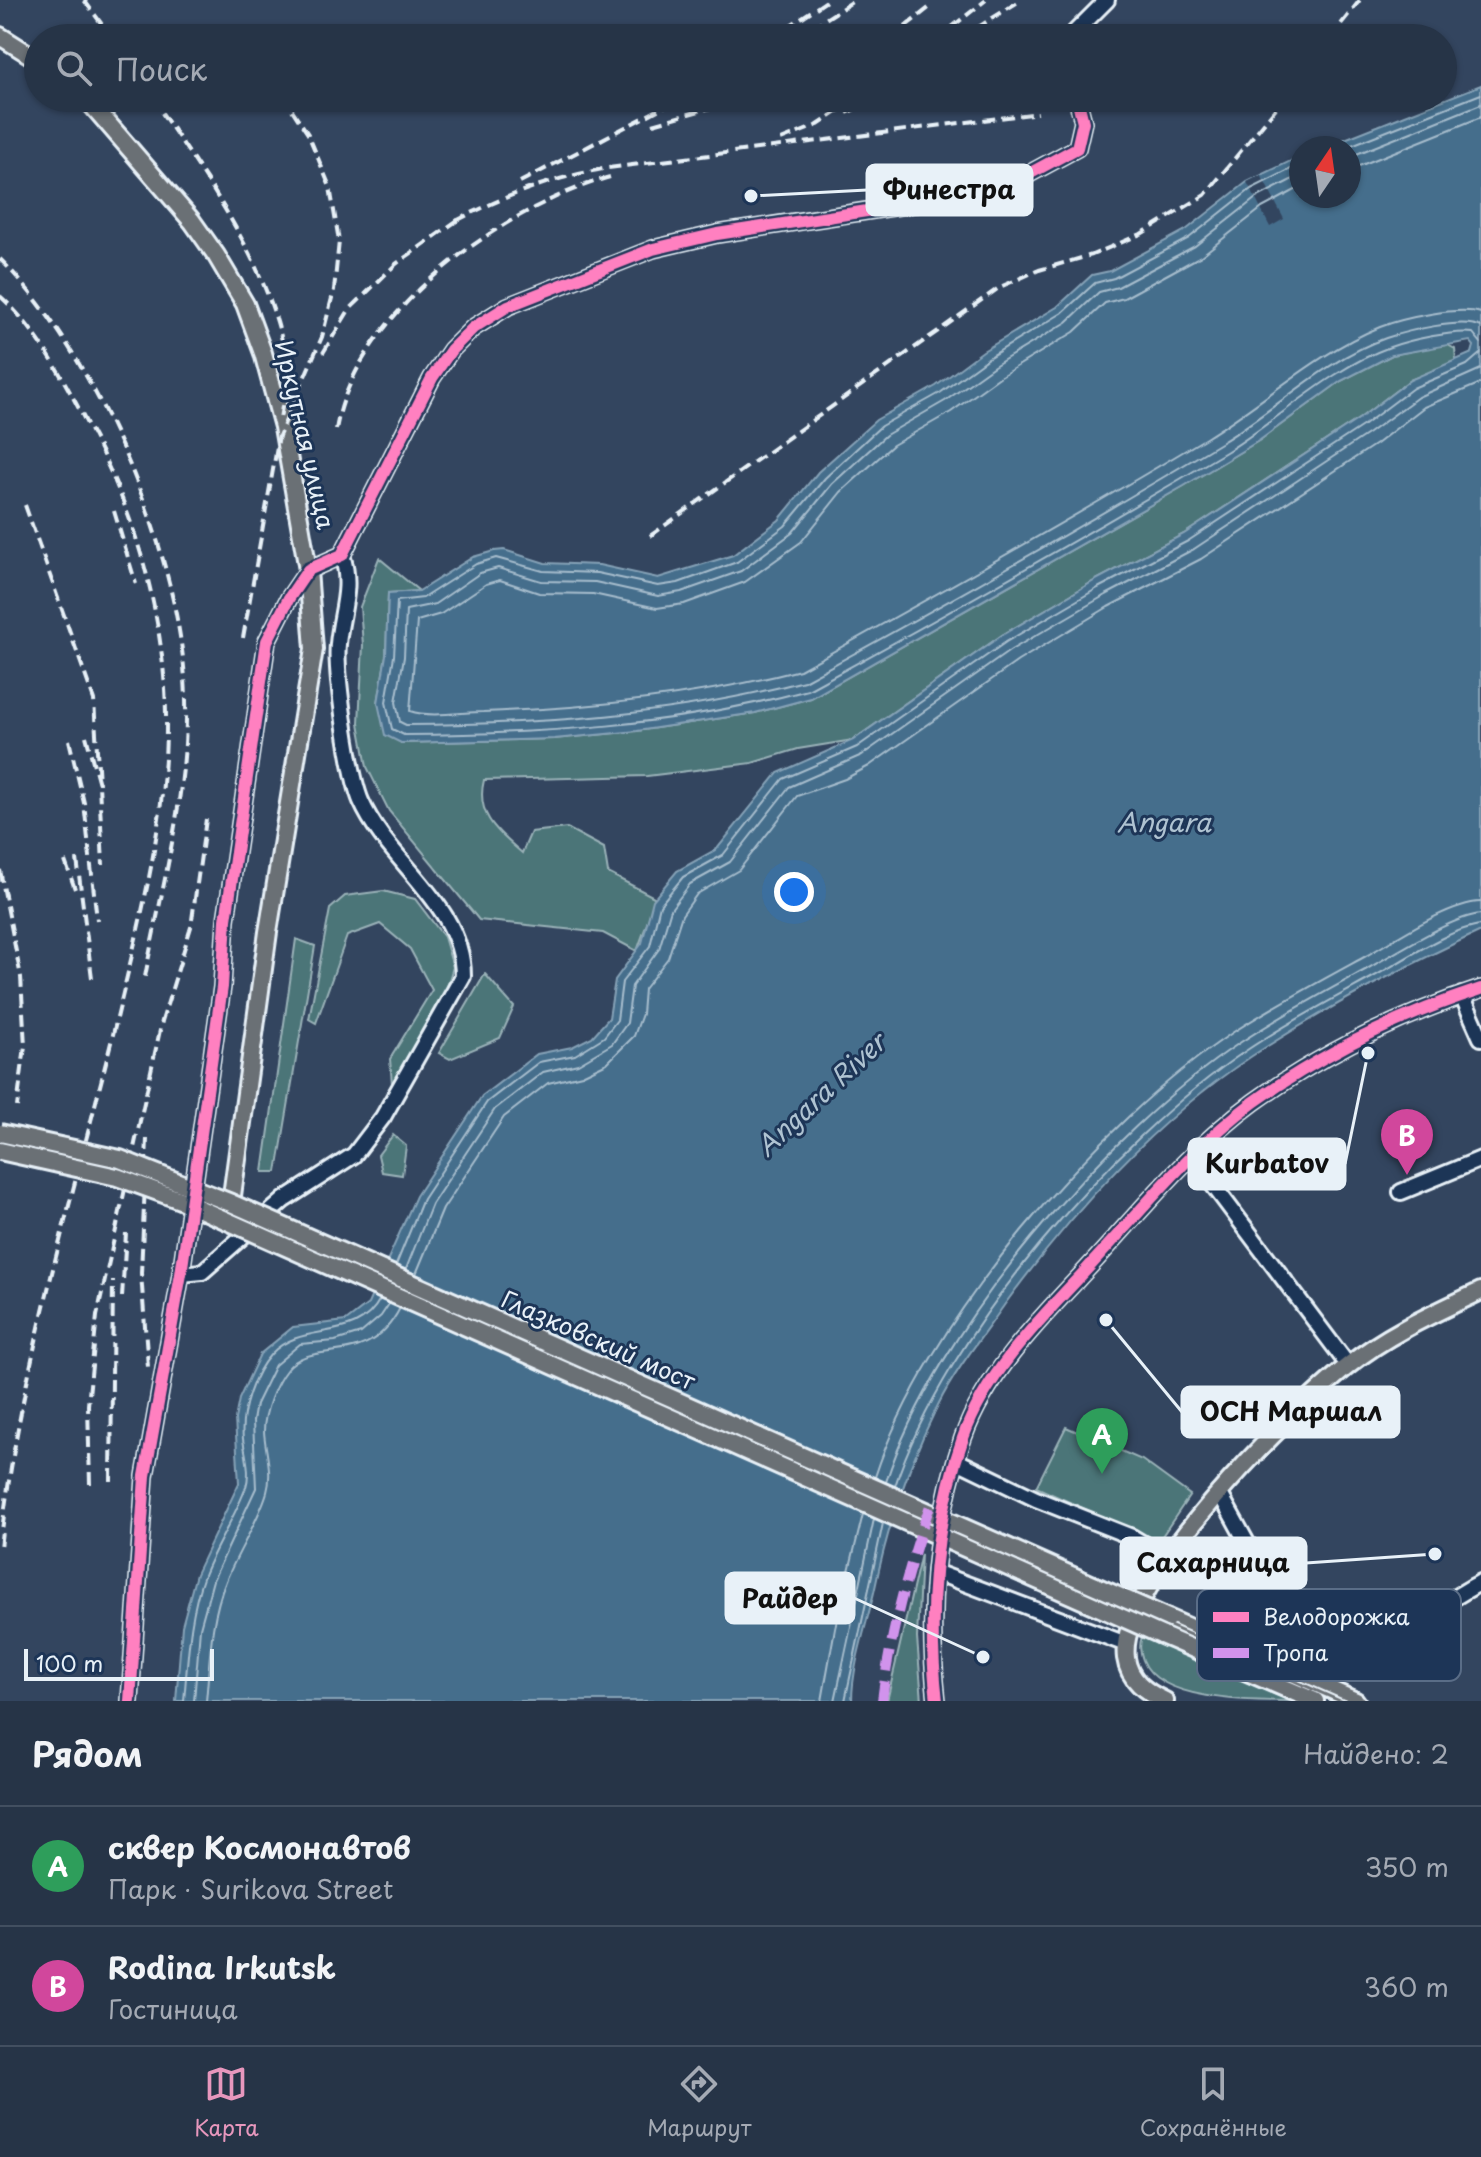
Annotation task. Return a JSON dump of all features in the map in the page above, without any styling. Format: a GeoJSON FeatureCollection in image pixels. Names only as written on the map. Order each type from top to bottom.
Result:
{"type":"FeatureCollection","features":[{"type":"Feature","properties":{"kind":"main road"},"geometry":{"type":"LineString","coordinates":[[0,36],[24,51]]}},
{"type":"Feature","properties":{"kind":"main road","name":"Иркутная улица"},"geometry":{"type":"LineString","coordinates":[[98,112],[192,221],[245,304],[263,353],[283,427],[308,570],[314,649],[268,932],[231,1203]]}},
{"type":"Feature","properties":{"kind":"main road","name":"Глазковский мост"},"geometry":{"type":"LineString","coordinates":[[0,1133],[120,1159],[231,1203],[1197,1631]]}},
{"type":"Feature","properties":{"kind":"main road","name":"Глазковский мост"},"geometry":{"type":"LineString","coordinates":[[0,1151],[126,1180],[180,1200],[1197,1650]]}},
{"type":"Feature","properties":{"kind":"main road"},"geometry":{"type":"LineString","coordinates":[[1165,1701],[1144,1690],[1131,1675],[1126,1644],[1134,1619],[1167,1558],[1219,1492],[1348,1365],[1400,1330],[1481,1291]]}},
{"type":"Feature","properties":{"kind":"main road","name":"Глазковский мост"},"geometry":{"type":"LineString","coordinates":[[1268,1681],[1315,1701]]}},
{"type":"Feature","properties":{"kind":"main road","name":"Глазковский мост"},"geometry":{"type":"LineString","coordinates":[[1311,1681],[1356,1701]]}},
{"type":"Feature","properties":{"kind":"street"},"geometry":{"type":"LineString","coordinates":[[1083,24],[1107,0]]}},
{"type":"Feature","properties":{"kind":"street"},"geometry":{"type":"LineString","coordinates":[[130,1701],[145,1476],[181,1274],[222,987],[226,920],[267,641],[289,598],[308,570],[342,555],[432,378],[451,350],[473,328],[508,306],[653,249],[717,234],[919,203],[1027,175],[1077,148],[1083,122],[1080,112]]}},
{"type":"Feature","properties":{"kind":"street"},"geometry":{"type":"LineString","coordinates":[[181,1274],[202,1272],[284,1200],[354,1155],[383,1117],[463,976],[463,953],[454,926],[381,833],[361,801],[351,766],[337,647],[349,577],[342,555]]}},
{"type":"Feature","properties":{"kind":"street"},"geometry":{"type":"LineString","coordinates":[[937,1701],[932,1661],[936,1555],[963,1437],[988,1386],[1070,1287],[1192,1157],[1254,1103],[1336,1052],[1393,1022],[1481,989]]}},
{"type":"Feature","properties":{"kind":"street"},"geometry":{"type":"LineString","coordinates":[[1462,995],[1481,1038]]}},
{"type":"Feature","properties":{"kind":"street"},"geometry":{"type":"LineString","coordinates":[[1192,1157],[1348,1365]]}},
{"type":"Feature","properties":{"kind":"street"},"geometry":{"type":"LineString","coordinates":[[1401,1192],[1481,1159]]}},
{"type":"Feature","properties":{"kind":"street"},"geometry":{"type":"LineString","coordinates":[[957,1461],[1036,1499],[1132,1537],[1167,1558]]}},
{"type":"Feature","properties":{"kind":"street"},"geometry":{"type":"LineString","coordinates":[[1219,1492],[1272,1589]]}},
{"type":"Feature","properties":{"kind":"street"},"geometry":{"type":"LineString","coordinates":[[935,1572],[1126,1644]]}},
{"type":"Feature","properties":{"kind":"street"},"geometry":{"type":"LineString","coordinates":[[1461,1593],[1481,1582]]}},
{"type":"Feature","properties":{"kind":"green space"},"geometry":{"type":"Polygon","coordinates":[[[1446,344],[1455,349],[1456,361],[1410,380],[1360,418],[1184,534],[1094,581],[1002,635],[853,740],[798,749],[752,763],[647,776],[484,780],[482,792],[486,813],[497,830],[522,853],[531,832],[567,828],[604,848],[608,873],[656,898],[637,951],[603,933],[479,920],[389,811],[367,767],[359,723],[363,645],[360,607],[379,558],[419,591],[388,593],[386,655],[378,703],[401,743],[554,739],[637,731],[755,713],[811,698],[1184,486],[1260,440],[1341,381],[1392,355],[1446,344]]]}},
{"type":"Feature","properties":{"kind":"green space"},"geometry":{"type":"Polygon","coordinates":[[[383,891],[415,899],[444,937],[453,967],[441,1006],[401,1076],[392,1084],[390,1059],[432,990],[410,949],[380,924],[347,936],[316,1023],[309,1019],[330,909],[345,896],[383,891]]]}},
{"type":"Feature","properties":{"kind":"green space"},"geometry":{"type":"Polygon","coordinates":[[[296,939],[315,946],[277,1172],[263,1172],[296,939]]]}},
{"type":"Feature","properties":{"kind":"green space"},"geometry":{"type":"Polygon","coordinates":[[[485,974],[514,1007],[500,1038],[450,1059],[439,1053],[485,974]]]}},
{"type":"Feature","properties":{"kind":"green space"},"geometry":{"type":"Polygon","coordinates":[[[393,1135],[406,1146],[402,1175],[382,1172],[378,1155],[393,1135]]]}},
{"type":"Feature","properties":{"kind":"green space"},"geometry":{"type":"Polygon","coordinates":[[[1066,1427],[1142,1460],[1190,1495],[1158,1542],[1036,1487],[1066,1427]]]}},
{"type":"Feature","properties":{"kind":"green space"},"geometry":{"type":"Polygon","coordinates":[[[921,1554],[917,1638],[922,1701],[887,1701],[921,1554]]]}},
{"type":"Feature","properties":{"kind":"green space"},"geometry":{"type":"Polygon","coordinates":[[[1142,1636],[1197,1660],[1197,1681],[1244,1681],[1290,1701],[1229,1699],[1185,1691],[1152,1674],[1140,1648],[1142,1636]]]}},
{"type":"Feature","properties":{"kind":"water"},"geometry":{"type":"Polygon","coordinates":[[[1481,85],[1481,931],[1336,1005],[1216,1081],[1118,1169],[1031,1269],[945,1392],[909,1472],[886,1541],[857,1659],[852,1701],[176,1701],[182,1626],[196,1574],[239,1483],[235,1419],[239,1399],[260,1354],[293,1327],[346,1321],[368,1304],[416,1196],[482,1096],[537,1054],[572,1047],[592,1037],[609,1018],[615,980],[642,943],[653,900],[677,871],[717,849],[778,773],[853,740],[1002,635],[1094,581],[1184,534],[1360,418],[1410,380],[1472,353],[1474,346],[1470,341],[1392,355],[1341,381],[1260,440],[1184,486],[811,698],[755,713],[637,731],[554,739],[401,743],[385,735],[378,703],[386,655],[388,593],[419,591],[473,557],[494,551],[504,550],[545,563],[599,565],[658,578],[733,555],[779,520],[818,472],[876,420],[936,386],[983,351],[1057,307],[1092,275],[1110,271],[1186,230],[1247,182],[1289,162],[1289,208],[1361,208],[1361,136],[1352,136],[1413,112],[1457,112],[1457,95],[1481,85]]]}},
{"type":"Feature","properties":{"kind":"pier"},"geometry":{"type":"Polygon","coordinates":[[[1261,175],[1284,219],[1270,227],[1247,182],[1261,175]]]}},
{"type":"Feature","properties":{"kind":"tram line"},"geometry":{"type":"LineString","coordinates":[[0,1136],[138,1168],[1197,1635]]}},
{"type":"Feature","properties":{"kind":"tram line"},"geometry":{"type":"LineString","coordinates":[[1301,1681],[1346,1701]]}},
{"type":"Feature","properties":{"kind":"railway"},"geometry":{"type":"LineString","coordinates":[[84,0],[102,24]]}},
{"type":"Feature","properties":{"kind":"railway"},"geometry":{"type":"LineString","coordinates":[[792,24],[828,0]]}},
{"type":"Feature","properties":{"kind":"railway"},"geometry":{"type":"LineString","coordinates":[[818,24],[855,0]]}},
{"type":"Feature","properties":{"kind":"railway"},"geometry":{"type":"LineString","coordinates":[[956,24],[986,0]]}},
{"type":"Feature","properties":{"kind":"railway"},"geometry":{"type":"LineString","coordinates":[[983,24],[1021,0]]}},
{"type":"Feature","properties":{"kind":"railway"},"geometry":{"type":"LineString","coordinates":[[1341,24],[1360,0]]}},
{"type":"Feature","properties":{"kind":"railway"},"geometry":{"type":"LineString","coordinates":[[909,24],[930,7]]}},
{"type":"Feature","properties":{"kind":"railway"},"geometry":{"type":"LineString","coordinates":[[161,112],[232,222],[265,288],[287,366],[280,420]]}},
{"type":"Feature","properties":{"kind":"railway"},"geometry":{"type":"LineString","coordinates":[[243,638],[279,436],[322,337],[334,290],[339,241],[330,187],[308,134],[294,112]]}},
{"type":"Feature","properties":{"kind":"railway"},"geometry":{"type":"LineString","coordinates":[[520,182],[654,112]]}},
{"type":"Feature","properties":{"kind":"railway"},"geometry":{"type":"LineString","coordinates":[[653,124],[696,112]]}},
{"type":"Feature","properties":{"kind":"railway"},"geometry":{"type":"LineString","coordinates":[[781,140],[818,125],[837,112]]}},
{"type":"Feature","properties":{"kind":"railway"},"geometry":{"type":"LineString","coordinates":[[650,536],[1000,287],[1039,270],[1092,255],[1141,234],[1205,195],[1273,112]]}},
{"type":"Feature","properties":{"kind":"railway"},"geometry":{"type":"LineString","coordinates":[[456,221],[530,188],[608,168],[1038,113]]}},
{"type":"Feature","properties":{"kind":"railway"},"geometry":{"type":"LineString","coordinates":[[336,430],[349,387],[372,345],[403,306],[440,271],[481,239],[525,213],[568,192],[610,177]]}},
{"type":"Feature","properties":{"kind":"railway"},"geometry":{"type":"LineString","coordinates":[[323,353],[349,310],[396,264],[465,215]]}},
{"type":"Feature","properties":{"kind":"railway"},"geometry":{"type":"LineString","coordinates":[[0,259],[37,301],[71,350],[102,405],[152,525],[170,586],[181,645],[186,735],[173,839],[145,977]]}},
{"type":"Feature","properties":{"kind":"railway"},"geometry":{"type":"LineString","coordinates":[[0,296],[39,340],[60,374],[118,488],[141,553],[157,620],[166,730],[160,812],[146,894],[35,1346],[9,1480],[0,1548]]}},
{"type":"Feature","properties":{"kind":"railway"},"geometry":{"type":"LineString","coordinates":[[25,505],[94,700],[99,784]]}},
{"type":"Feature","properties":{"kind":"railway"},"geometry":{"type":"LineString","coordinates":[[114,511],[136,584]]}},
{"type":"Feature","properties":{"kind":"railway"},"geometry":{"type":"LineString","coordinates":[[86,736],[99,784],[103,865]]}},
{"type":"Feature","properties":{"kind":"railway"},"geometry":{"type":"LineString","coordinates":[[69,740],[84,803],[97,920]]}},
{"type":"Feature","properties":{"kind":"railway"},"geometry":{"type":"LineString","coordinates":[[90,1484],[88,1405],[97,1316],[162,1021],[191,927],[206,819]]}},
{"type":"Feature","properties":{"kind":"railway"},"geometry":{"type":"LineString","coordinates":[[77,859],[92,978]]}},
{"type":"Feature","properties":{"kind":"railway"},"geometry":{"type":"LineString","coordinates":[[65,861],[75,889]]}},
{"type":"Feature","properties":{"kind":"railway"},"geometry":{"type":"LineString","coordinates":[[0,870],[21,977],[25,1046],[17,1107]]}},
{"type":"Feature","properties":{"kind":"railway"},"geometry":{"type":"LineString","coordinates":[[147,1139],[141,1273],[148,1367]]}},
{"type":"Feature","properties":{"kind":"railway"},"geometry":{"type":"LineString","coordinates":[[122,1297],[126,1233]]}},
{"type":"Feature","properties":{"kind":"railway"},"geometry":{"type":"LineString","coordinates":[[111,1481],[113,1281]]}},
{"type":"Feature","properties":{"kind":"marked path"},"geometry":{"type":"LineString","coordinates":[[882,1701],[901,1601],[931,1503]]}},
{"type":"Feature","properties":{"kind":"cycle path"},"geometry":{"type":"LineString","coordinates":[[130,1701],[145,1476],[181,1274],[222,987],[226,920],[267,641],[289,598],[308,570],[342,555],[432,378],[451,350],[473,328],[508,306],[653,249],[717,234],[919,203],[1027,175],[1077,148],[1083,122],[1080,112]]}},
{"type":"Feature","properties":{"kind":"cycle path"},"geometry":{"type":"LineString","coordinates":[[937,1701],[933,1601],[945,1502],[973,1414],[1016,1348],[1167,1181],[1209,1139],[1254,1102],[1307,1067],[1363,1037],[1481,989]]}},
{"type":"Feature","properties":{"kind":"place","name":"Финестра"},"geometry":{"type":"Point","coordinates":[751,196]}},
{"type":"Feature","properties":{"kind":"place","name":"Kurbatov"},"geometry":{"type":"Point","coordinates":[1368,1053]}},
{"type":"Feature","properties":{"kind":"place","name":"Rodina Irkutsk"},"geometry":{"type":"Point","coordinates":[1407,1175]}},
{"type":"Feature","properties":{"kind":"place","name":"ОСН Маршал"},"geometry":{"type":"Point","coordinates":[1106,1320]}},
{"type":"Feature","properties":{"kind":"place","name":"сквер Космонавтов"},"geometry":{"type":"Point","coordinates":[1102,1474]}},
{"type":"Feature","properties":{"kind":"place","name":"Сахарница"},"geometry":{"type":"Point","coordinates":[1435,1554]}},
{"type":"Feature","properties":{"kind":"place","name":"Райдер"},"geometry":{"type":"Point","coordinates":[983,1657]}},
{"type":"Feature","properties":{"kind":"water label","name":"Angara"},"geometry":{"type":"Point","coordinates":[1164,823]}},
{"type":"Feature","properties":{"kind":"water label","name":"Angara River"},"geometry":{"type":"Point","coordinates":[821,1095]}}]}
